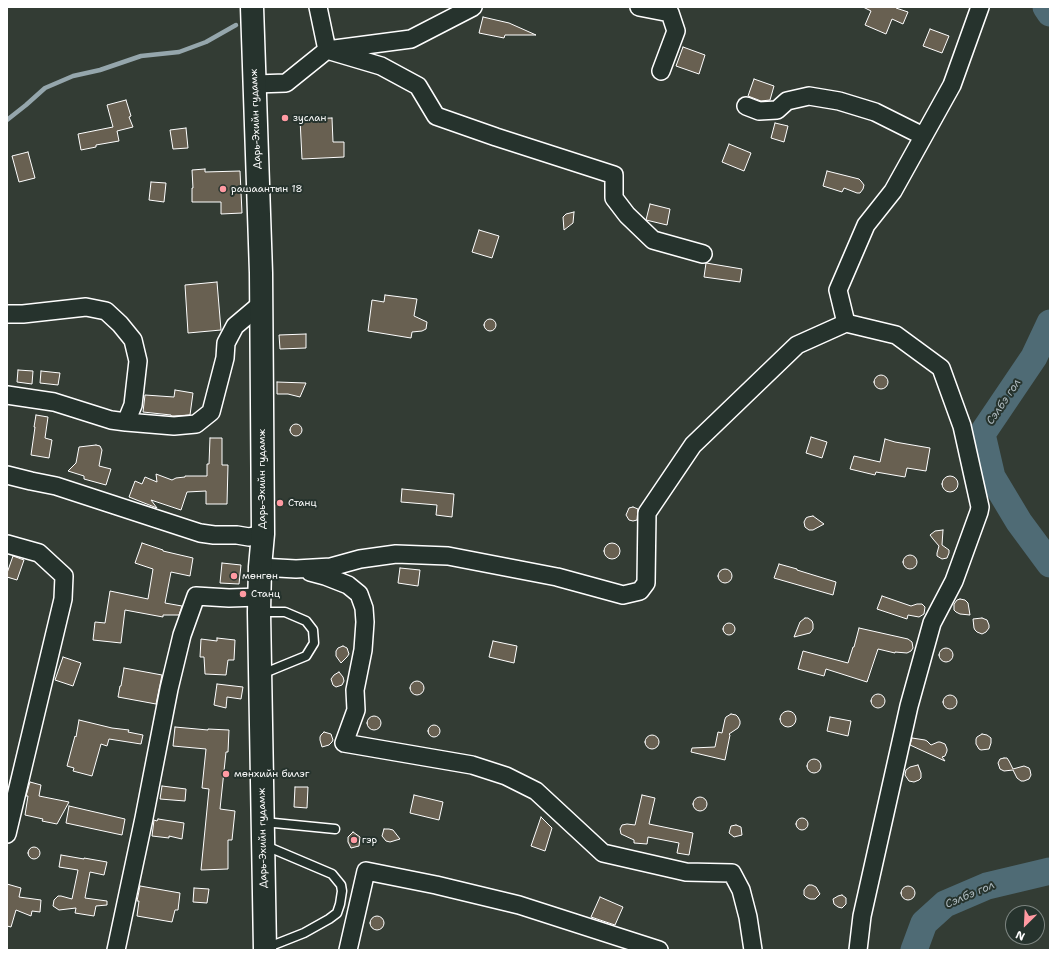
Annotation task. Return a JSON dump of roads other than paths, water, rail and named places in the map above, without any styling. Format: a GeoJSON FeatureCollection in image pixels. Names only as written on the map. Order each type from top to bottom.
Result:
{"type":"FeatureCollection","features":[{"type":"Feature","properties":{"kind":"main road","name":"Дарь-Эхийн гудамж"},"geometry":{"type":"LineString","coordinates":[[252,7],[261,304],[263,534],[260,566],[260,604],[262,845],[265,949]]}},
{"type":"Feature","properties":{"kind":"street"},"geometry":{"type":"LineString","coordinates":[[318,7],[327,50]]}},
{"type":"Feature","properties":{"kind":"street"},"geometry":{"type":"LineString","coordinates":[[255,84],[286,83],[327,50],[411,38],[473,7]]}},
{"type":"Feature","properties":{"kind":"street"},"geometry":{"type":"LineString","coordinates":[[639,7],[670,13],[676,31],[661,71]]}},
{"type":"Feature","properties":{"kind":"street"},"geometry":{"type":"LineString","coordinates":[[846,323],[838,290],[866,225],[893,192],[952,85],[980,7]]}},
{"type":"Feature","properties":{"kind":"street"},"geometry":{"type":"LineString","coordinates":[[327,50],[381,66],[418,86],[436,116],[614,175],[614,198],[627,215],[653,240],[703,254]]}},
{"type":"Feature","properties":{"kind":"street"},"geometry":{"type":"LineString","coordinates":[[746,106],[759,111],[777,110],[787,101],[809,96],[839,101],[876,112],[923,136]]}},
{"type":"Feature","properties":{"kind":"street"},"geometry":{"type":"LineString","coordinates":[[7,394],[54,402],[111,420],[174,426],[196,424],[211,412],[225,358],[226,343],[235,326],[261,304]]}},
{"type":"Feature","properties":{"kind":"street"},"geometry":{"type":"LineString","coordinates":[[7,314],[23,314],[86,307],[106,311],[120,324],[133,340],[138,361],[133,405],[126,422]]}},
{"type":"Feature","properties":{"kind":"street"},"geometry":{"type":"LineString","coordinates":[[260,566],[296,569],[331,567],[360,559],[396,554],[448,556],[556,576],[623,595],[640,591],[646,583],[647,513],[693,445],[797,345],[846,323],[896,335],[941,368],[962,426],[980,508],[954,581],[932,623],[909,706],[862,916],[858,950]]}},
{"type":"Feature","properties":{"kind":"street"},"geometry":{"type":"LineString","coordinates":[[7,475],[63,488],[200,533],[249,537],[263,534]]}},
{"type":"Feature","properties":{"kind":"street"},"geometry":{"type":"LineString","coordinates":[[7,544],[40,553],[64,576],[62,599],[7,834]]}},
{"type":"Feature","properties":{"kind":"street"},"geometry":{"type":"LineString","coordinates":[[296,569],[325,576],[348,585],[359,594],[364,608],[365,622],[363,650],[355,690],[356,710],[344,742],[472,765],[506,776],[536,791],[603,853],[686,872],[732,873],[741,890],[745,903],[753,950]]}},
{"type":"Feature","properties":{"kind":"street"},"geometry":{"type":"LineString","coordinates":[[116,950],[169,689],[182,635],[196,596],[229,598],[260,604]]}},
{"type":"Feature","properties":{"kind":"street"},"geometry":{"type":"LineString","coordinates":[[348,950],[366,871],[436,885],[519,905],[659,950]]}},
{"type":"Feature","properties":{"kind":"lane"},"geometry":{"type":"LineString","coordinates":[[260,604],[306,621],[313,630],[314,642],[306,656],[261,675]]}},
{"type":"Feature","properties":{"kind":"lane"},"geometry":{"type":"LineString","coordinates":[[263,822],[335,829]]}},
{"type":"Feature","properties":{"kind":"lane"},"geometry":{"type":"LineString","coordinates":[[262,845],[332,874],[341,885],[342,892],[337,913],[329,919],[304,933],[265,949]]}},
{"type":"Feature","properties":{"kind":"waterway","name":"Сэлбэ гол"},"geometry":{"type":"LineString","coordinates":[[1046,7],[1050,13]]}},
{"type":"Feature","properties":{"kind":"waterway"},"geometry":{"type":"LineString","coordinates":[[7,120],[45,88],[73,76],[100,70],[141,56],[179,52],[206,42],[236,25]]}},
{"type":"Feature","properties":{"kind":"waterway","name":"Сэлбэ гол"},"geometry":{"type":"LineString","coordinates":[[1050,323],[1034,357],[982,434],[992,477],[1019,522],[1050,564]]}},
{"type":"Feature","properties":{"kind":"waterway","name":"Сэлбэ гол"},"geometry":{"type":"LineString","coordinates":[[914,950],[924,923],[945,904],[987,886],[1050,871]]}},
{"type":"Feature","properties":{"kind":"place","name":"зуслан"},"geometry":{"type":"Point","coordinates":[285,118]}},
{"type":"Feature","properties":{"kind":"place","name":"рашаантын 18"},"geometry":{"type":"Point","coordinates":[223,189]}},
{"type":"Feature","properties":{"kind":"place","name":"Станц"},"geometry":{"type":"Point","coordinates":[280,503]}},
{"type":"Feature","properties":{"kind":"place","name":"мөнгөн"},"geometry":{"type":"Point","coordinates":[234,576]}},
{"type":"Feature","properties":{"kind":"place","name":"Cтанц"},"geometry":{"type":"Point","coordinates":[243,594]}},
{"type":"Feature","properties":{"kind":"place","name":"мөнхийн билэг"},"geometry":{"type":"Point","coordinates":[226,774]}},
{"type":"Feature","properties":{"kind":"place","name":"гэр"},"geometry":{"type":"Point","coordinates":[354,840]}}]}
